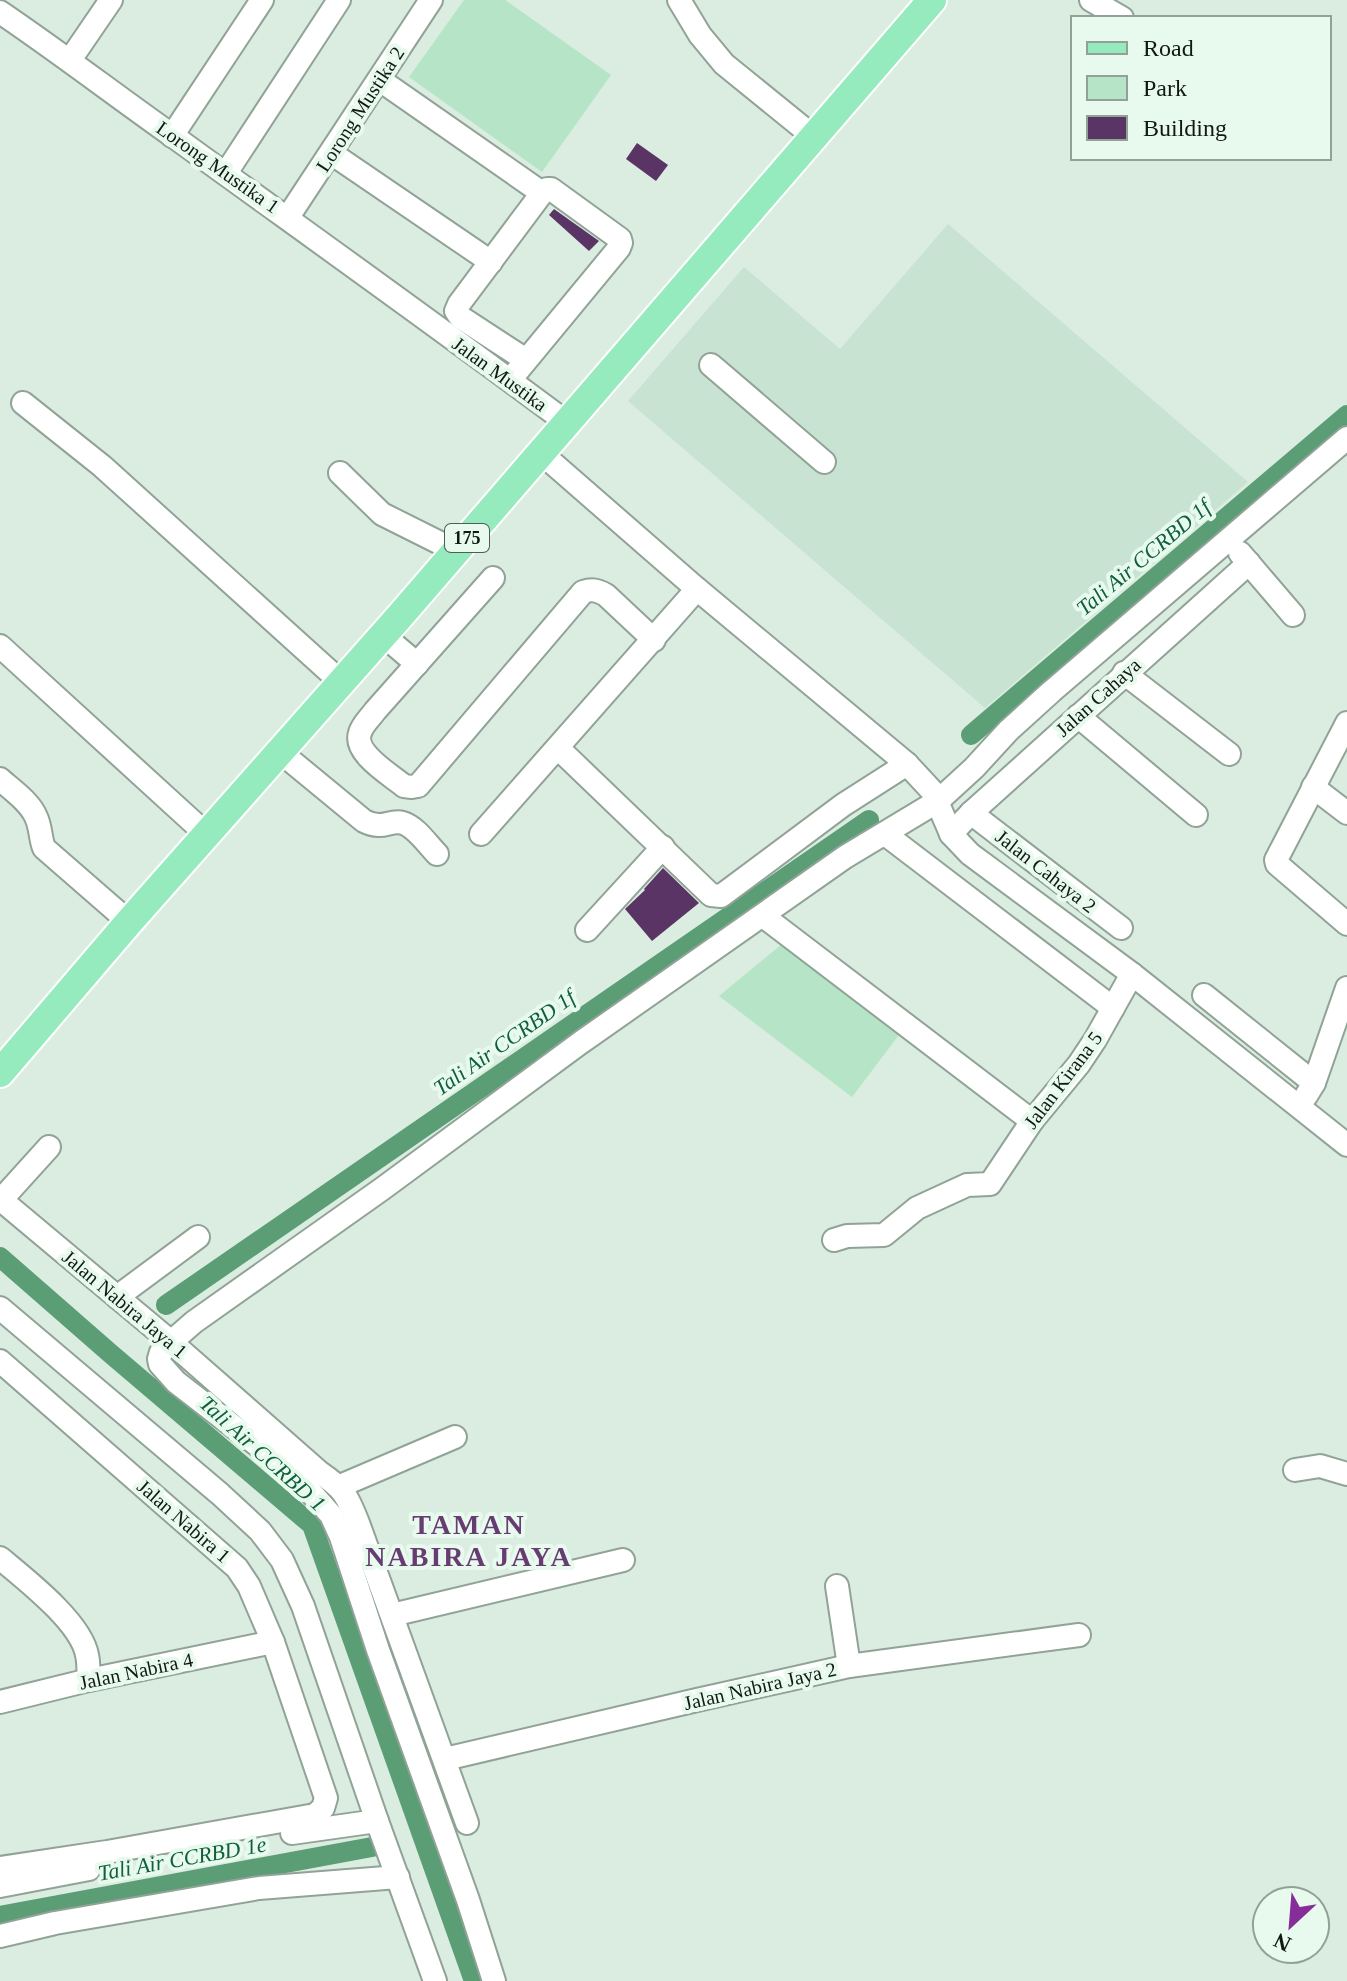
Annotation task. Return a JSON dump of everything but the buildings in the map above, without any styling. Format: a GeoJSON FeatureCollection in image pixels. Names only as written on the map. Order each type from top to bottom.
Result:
{"type":"FeatureCollection","features":[{"type":"Feature","properties":{"kind":"main road","name":"175"},"geometry":{"type":"LineString","coordinates":[[0,1073],[932,0]]}},
{"type":"Feature","properties":{"kind":"street"},"geometry":{"type":"LineString","coordinates":[[70,60],[111,0]]}},
{"type":"Feature","properties":{"kind":"street"},"geometry":{"type":"LineString","coordinates":[[172,136],[262,0]]}},
{"type":"Feature","properties":{"kind":"street"},"geometry":{"type":"LineString","coordinates":[[226,173],[339,0]]}},
{"type":"Feature","properties":{"kind":"street","name":"Lorong Mustika 2"},"geometry":{"type":"LineString","coordinates":[[288,217],[431,0]]}},
{"type":"Feature","properties":{"kind":"street"},"geometry":{"type":"LineString","coordinates":[[679,0],[700,35],[724,64],[814,137]]}},
{"type":"Feature","properties":{"kind":"street"},"geometry":{"type":"LineString","coordinates":[[1091,0],[1119,16]]}},
{"type":"Feature","properties":{"kind":"street","name":"Lorong Mustika 1"},"geometry":{"type":"LineString","coordinates":[[0,12],[288,217],[433,326]]}},
{"type":"Feature","properties":{"kind":"street"},"geometry":{"type":"LineString","coordinates":[[380,80],[542,193]]}},
{"type":"Feature","properties":{"kind":"street"},"geometry":{"type":"LineString","coordinates":[[331,153],[491,262]]}},
{"type":"Feature","properties":{"kind":"street"},"geometry":{"type":"LineString","coordinates":[[510,380],[621,243],[620,239],[551,189],[542,193],[456,311],[460,317],[526,360]]}},
{"type":"Feature","properties":{"kind":"street","name":"Jalan Mustika"},"geometry":{"type":"LineString","coordinates":[[433,326],[566,422]]}},
{"type":"Feature","properties":{"kind":"street"},"geometry":{"type":"LineString","coordinates":[[711,365],[824,462]]}},
{"type":"Feature","properties":{"kind":"street"},"geometry":{"type":"LineString","coordinates":[[23,403],[102,466],[341,682]]}},
{"type":"Feature","properties":{"kind":"street"},"geometry":{"type":"LineString","coordinates":[[494,1981],[331,1515],[277,1460],[165,1372],[159,1359],[161,1352],[194,1322],[580,1043],[845,857],[938,801],[1052,691],[1347,438]]}},
{"type":"Feature","properties":{"kind":"street"},"geometry":{"type":"LineString","coordinates":[[541,453],[697,589],[907,764],[933,792],[951,834],[970,854],[1132,974],[1347,1145]]}},
{"type":"Feature","properties":{"kind":"street"},"geometry":{"type":"LineString","coordinates":[[340,473],[382,514],[456,551]]}},
{"type":"Feature","properties":{"kind":"street"},"geometry":{"type":"LineString","coordinates":[[1229,540],[1293,615]]}},
{"type":"Feature","properties":{"kind":"street","name":"Jalan Cahaya"},"geometry":{"type":"LineString","coordinates":[[951,834],[1124,673],[1249,563]]}},
{"type":"Feature","properties":{"kind":"street"},"geometry":{"type":"LineString","coordinates":[[493,578],[360,731],[363,752],[404,786],[418,786],[583,592],[590,589],[606,595],[654,640]]}},
{"type":"Feature","properties":{"kind":"street"},"geometry":{"type":"LineString","coordinates":[[481,834],[697,589]]}},
{"type":"Feature","properties":{"kind":"street"},"geometry":{"type":"LineString","coordinates":[[383,635],[417,664]]}},
{"type":"Feature","properties":{"kind":"street"},"geometry":{"type":"LineString","coordinates":[[0,646],[206,834]]}},
{"type":"Feature","properties":{"kind":"street"},"geometry":{"type":"LineString","coordinates":[[1124,673],[1229,754]]}},
{"type":"Feature","properties":{"kind":"street"},"geometry":{"type":"LineString","coordinates":[[1078,716],[1196,815]]}},
{"type":"Feature","properties":{"kind":"street"},"geometry":{"type":"LineString","coordinates":[[1347,723],[1276,860],[1347,924]]}},
{"type":"Feature","properties":{"kind":"street"},"geometry":{"type":"LineString","coordinates":[[558,748],[711,895],[721,896],[843,805],[907,764]]}},
{"type":"Feature","properties":{"kind":"street"},"geometry":{"type":"LineString","coordinates":[[279,751],[364,821],[374,826],[400,822],[411,828],[437,854]]}},
{"type":"Feature","properties":{"kind":"street"},"geometry":{"type":"LineString","coordinates":[[0,779],[34,812],[44,848],[129,922]]}},
{"type":"Feature","properties":{"kind":"street"},"geometry":{"type":"LineString","coordinates":[[1313,787],[1347,813]]}},
{"type":"Feature","properties":{"kind":"street","name":"Jalan Cahaya 2"},"geometry":{"type":"LineString","coordinates":[[971,813],[1121,928]]}},
{"type":"Feature","properties":{"kind":"street"},"geometry":{"type":"LineString","coordinates":[[885,834],[1113,1008]]}},
{"type":"Feature","properties":{"kind":"street"},"geometry":{"type":"LineString","coordinates":[[587,930],[663,847]]}},
{"type":"Feature","properties":{"kind":"street"},"geometry":{"type":"LineString","coordinates":[[763,916],[1032,1121]]}},
{"type":"Feature","properties":{"kind":"street","name":"Jalan Kirana 5"},"geometry":{"type":"LineString","coordinates":[[834,1240],[847,1236],[884,1235],[917,1208],[967,1185],[990,1184],[1032,1121],[1079,1064],[1132,974]]}},
{"type":"Feature","properties":{"kind":"street"},"geometry":{"type":"LineString","coordinates":[[1300,1107],[1314,1083],[1347,988]]}},
{"type":"Feature","properties":{"kind":"street"},"geometry":{"type":"LineString","coordinates":[[1204,995],[1314,1083]]}},
{"type":"Feature","properties":{"kind":"street"},"geometry":{"type":"LineString","coordinates":[[0,1200],[49,1147]]}},
{"type":"Feature","properties":{"kind":"street","name":"Jalan Nabira Jaya 1"},"geometry":{"type":"LineString","coordinates":[[0,1200],[171,1342],[319,1472],[340,1486],[350,1503],[467,1823]]}},
{"type":"Feature","properties":{"kind":"street"},"geometry":{"type":"LineString","coordinates":[[117,1297],[198,1237]]}},
{"type":"Feature","properties":{"kind":"street"},"geometry":{"type":"LineString","coordinates":[[0,1308],[220,1494],[269,1542],[282,1560],[303,1606],[435,1981]]}},
{"type":"Feature","properties":{"kind":"street","name":"Jalan Nabira 1"},"geometry":{"type":"LineString","coordinates":[[0,1361],[237,1568],[249,1586],[273,1642],[326,1798],[323,1808],[315,1815],[0,1868]]}},
{"type":"Feature","properties":{"kind":"street"},"geometry":{"type":"LineString","coordinates":[[340,1486],[455,1437]]}},
{"type":"Feature","properties":{"kind":"street"},"geometry":{"type":"LineString","coordinates":[[1295,1470],[1320,1466],[1347,1474]]}},
{"type":"Feature","properties":{"kind":"street"},"geometry":{"type":"LineString","coordinates":[[0,1558],[43,1595],[79,1634],[87,1653],[89,1680]]}},
{"type":"Feature","properties":{"kind":"street"},"geometry":{"type":"LineString","coordinates":[[392,1615],[623,1560]]}},
{"type":"Feature","properties":{"kind":"street"},"geometry":{"type":"LineString","coordinates":[[837,1586],[849,1666]]}},
{"type":"Feature","properties":{"kind":"street","name":"Jalan Nabira Jaya 2"},"geometry":{"type":"LineString","coordinates":[[445,1759],[849,1666],[1079,1635]]}},
{"type":"Feature","properties":{"kind":"street","name":"Jalan Nabira 4"},"geometry":{"type":"LineString","coordinates":[[3,1698],[273,1642]]}},
{"type":"Feature","properties":{"kind":"street"},"geometry":{"type":"LineString","coordinates":[[0,1886],[218,1843],[377,1821]]}},
{"type":"Feature","properties":{"kind":"street"},"geometry":{"type":"LineString","coordinates":[[0,1936],[55,1923],[259,1888],[398,1877]]}},
{"type":"Feature","properties":{"kind":"shaded area"},"geometry":{"type":"Polygon","coordinates":[[[948,224],[1248,482],[985,708],[628,401],[744,267],[840,349],[948,224]]]}},
{"type":"Feature","properties":{"kind":"green space"},"geometry":{"type":"Polygon","coordinates":[[[464,0],[505,0],[611,75],[542,172],[409,77],[464,0]]]}},
{"type":"Feature","properties":{"kind":"green space"},"geometry":{"type":"Polygon","coordinates":[[[788,939],[905,1027],[852,1097],[719,996],[788,939]]]}},
{"type":"Feature","properties":{"kind":"waterway","name":"Tali Air CCRBD 1f"},"geometry":{"type":"LineString","coordinates":[[971,735],[1347,415]]}},
{"type":"Feature","properties":{"kind":"waterway","name":"Tali Air CCRBD 1f"},"geometry":{"type":"LineString","coordinates":[[166,1305],[869,820]]}},
{"type":"Feature","properties":{"kind":"waterway","name":"Tali Air CCRBD 1"},"geometry":{"type":"LineString","coordinates":[[0,1257],[312,1525],[474,1981]]}},
{"type":"Feature","properties":{"kind":"waterway","name":"Tali Air CCRBD 1e"},"geometry":{"type":"LineString","coordinates":[[0,1916],[372,1847]]}},
{"type":"Feature","properties":{"kind":"district","name":"TAMAN NABIRA JAYA"},"geometry":{"type":"Point","coordinates":[469,1540]}}]}
